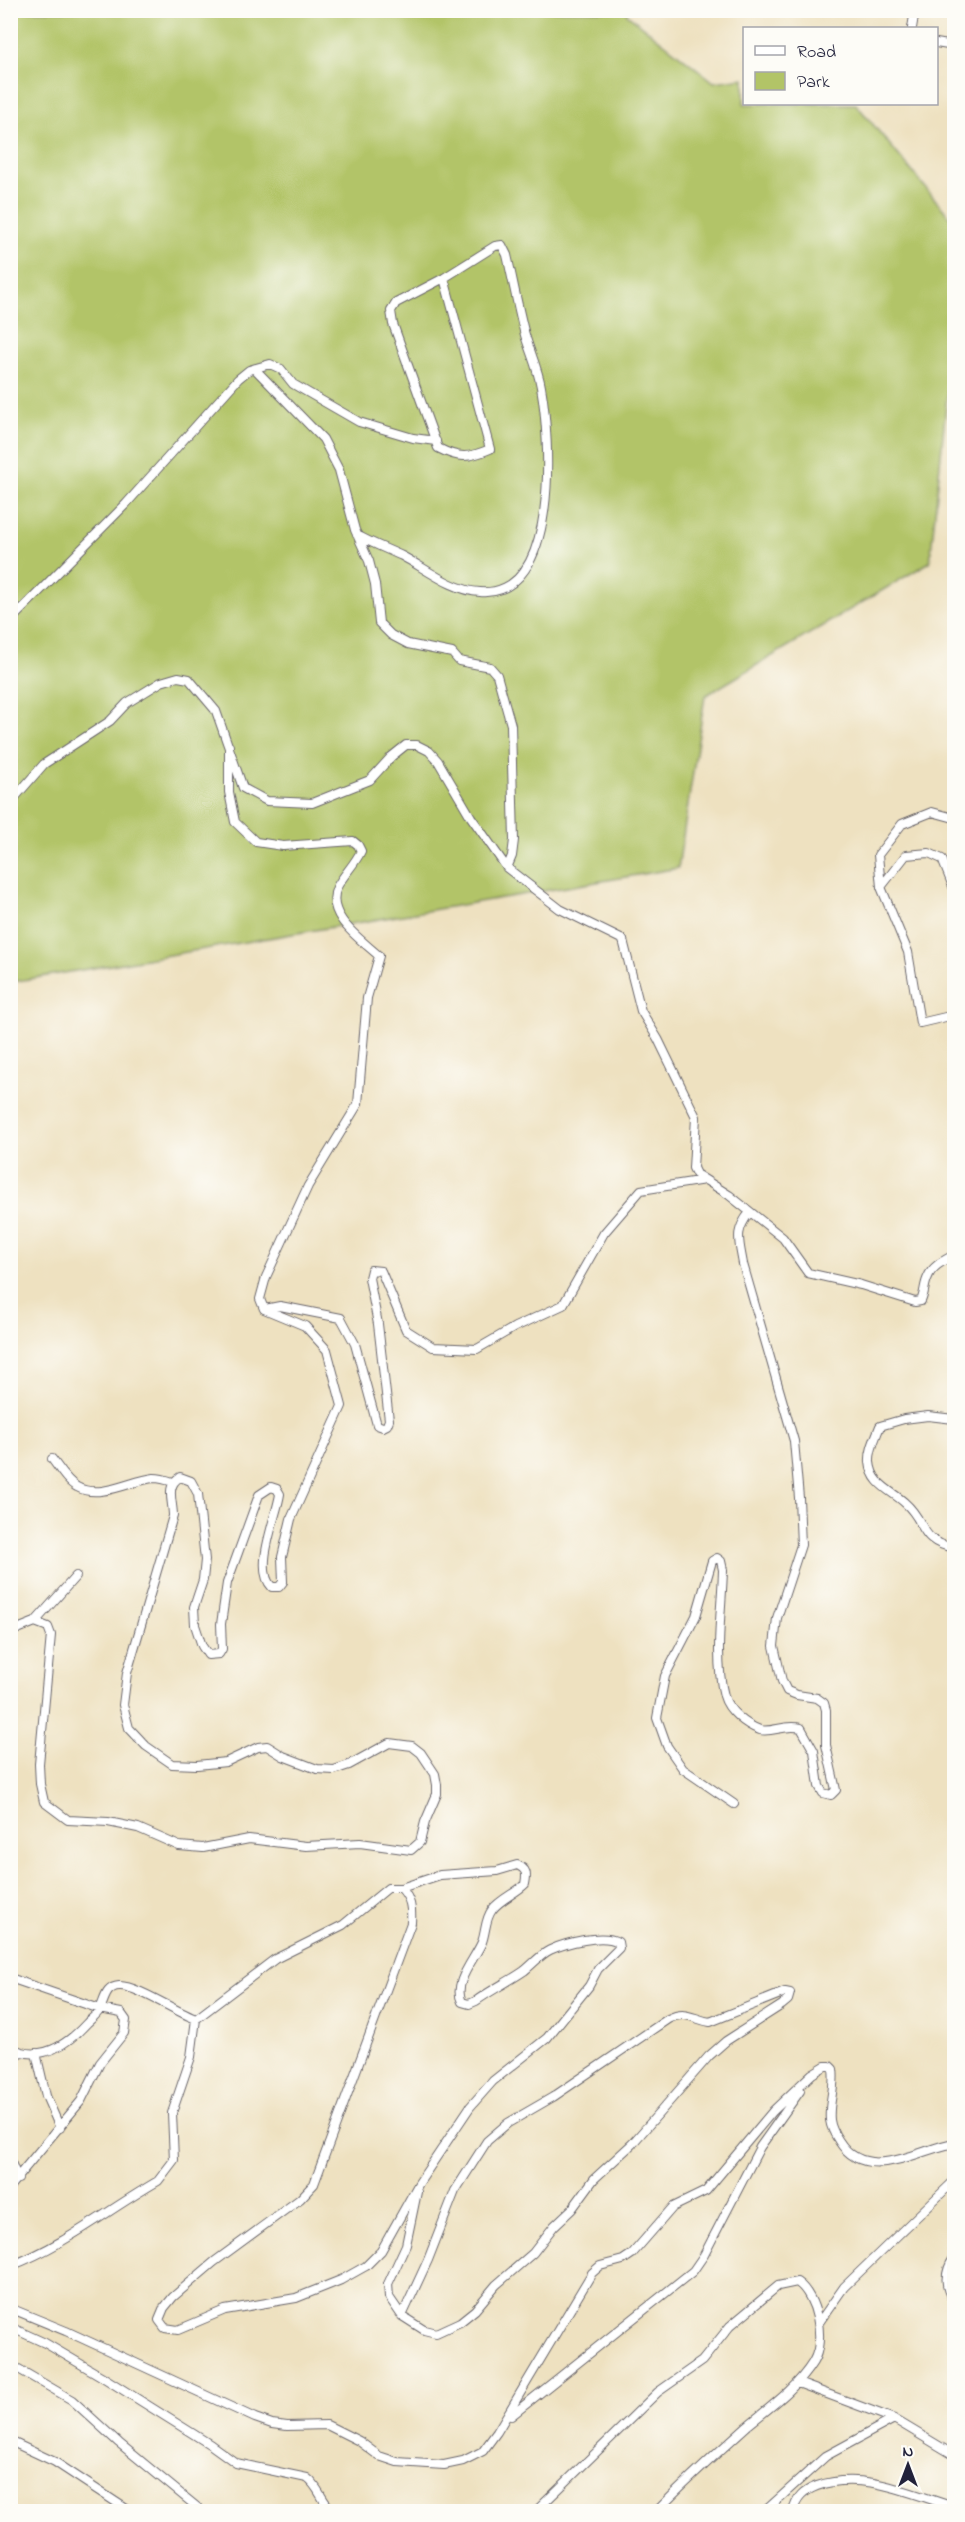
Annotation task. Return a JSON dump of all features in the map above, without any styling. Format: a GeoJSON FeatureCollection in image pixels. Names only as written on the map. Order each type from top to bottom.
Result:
{"type":"FeatureCollection","features":[{"type":"Feature","properties":{"kind":"street"},"geometry":{"type":"LineString","coordinates":[[912,27],[915,10]]}},
{"type":"Feature","properties":{"kind":"street"},"geometry":{"type":"LineString","coordinates":[[938,43],[954,46]]}},
{"type":"Feature","properties":{"kind":"street"},"geometry":{"type":"LineString","coordinates":[[357,535],[459,587],[478,592],[498,591],[515,581],[529,566],[538,541],[545,512],[546,431],[541,385],[525,334],[507,255],[502,245],[495,246],[444,278],[396,303],[391,311],[393,324],[438,448],[449,454],[472,457],[490,449],[444,278]]}},
{"type":"Feature","properties":{"kind":"street"},"geometry":{"type":"LineString","coordinates":[[10,621],[126,504],[238,379],[249,370],[270,364],[281,369],[293,384],[359,422],[413,438],[436,441]]}},
{"type":"Feature","properties":{"kind":"street"},"geometry":{"type":"LineString","coordinates":[[255,369],[323,439],[339,470],[357,535],[372,572],[379,623],[391,635],[408,644],[453,654],[459,661],[490,667],[497,675],[511,725],[514,840],[512,856],[507,868]]}},
{"type":"Feature","properties":{"kind":"street"},"geometry":{"type":"LineString","coordinates":[[12,801],[44,764],[110,721],[127,703],[161,682],[178,677],[189,679],[216,711],[243,788],[267,801],[312,802],[370,780],[391,757],[406,746],[417,745],[429,751],[438,761],[471,817],[507,868],[560,909],[623,940],[641,1011],[658,1039],[696,1118],[693,1168],[696,1174],[783,1238],[808,1273],[861,1285],[915,1302],[921,1301],[928,1276],[939,1263],[954,1255]]}},
{"type":"Feature","properties":{"kind":"street"},"geometry":{"type":"LineString","coordinates":[[35,1622],[48,1628],[51,1635],[39,1764],[40,1784],[44,1802],[68,1820],[108,1822],[138,1828],[179,1846],[190,1848],[203,1848],[249,1839],[306,1846],[360,1843],[411,1850],[416,1847],[434,1803],[437,1785],[435,1774],[421,1753],[412,1746],[389,1743],[349,1765],[334,1770],[317,1769],[283,1756],[267,1746],[258,1747],[225,1762],[197,1765],[172,1764],[146,1746],[129,1728],[123,1705],[127,1673],[173,1516],[170,1490],[173,1482],[180,1477],[191,1481],[198,1494],[205,1560],[204,1580],[194,1607],[195,1625],[202,1646],[208,1655],[214,1656],[222,1649],[221,1624],[226,1583],[259,1495],[271,1487],[277,1489],[280,1494],[267,1547],[266,1575],[267,1582],[272,1587],[279,1587],[283,1582],[282,1557],[291,1519],[342,1406],[327,1350],[305,1326],[264,1309],[260,1299],[266,1277],[308,1186],[358,1104],[367,998],[379,956],[340,918],[336,903],[336,889],[361,851],[358,845],[353,842],[283,846],[256,842],[235,822],[229,792],[229,746]]}},
{"type":"Feature","properties":{"kind":"street"},"geometry":{"type":"LineString","coordinates":[[954,818],[932,812],[902,824],[878,855],[881,887],[908,952],[920,1023],[954,1015]]}},
{"type":"Feature","properties":{"kind":"street"},"geometry":{"type":"LineString","coordinates":[[881,887],[906,855],[929,853],[942,859],[954,889]]}},
{"type":"Feature","properties":{"kind":"street"},"geometry":{"type":"LineString","coordinates":[[264,1309],[280,1306],[341,1318],[355,1344],[377,1425],[383,1427],[389,1420],[378,1324],[369,1278],[371,1270],[381,1272],[406,1330],[433,1347],[477,1349],[515,1327],[563,1305],[604,1233],[641,1190],[705,1180]]}},
{"type":"Feature","properties":{"kind":"street"},"geometry":{"type":"LineString","coordinates":[[734,1804],[683,1769],[667,1746],[657,1718],[665,1676],[696,1616],[712,1561],[717,1558],[721,1561],[723,1570],[720,1665],[724,1698],[736,1715],[749,1725],[763,1731],[790,1725],[801,1728],[814,1751],[819,1786],[823,1793],[831,1795],[836,1790],[826,1745],[824,1703],[817,1698],[787,1691],[782,1681],[774,1646],[777,1618],[801,1545],[799,1498],[794,1441],[743,1264],[738,1237],[740,1225],[750,1212]]}},
{"type":"Feature","properties":{"kind":"street"},"geometry":{"type":"LineString","coordinates":[[954,1419],[928,1416],[904,1419],[880,1426],[871,1449],[870,1462],[879,1484],[907,1504],[930,1538],[941,1545],[954,1548]]}},
{"type":"Feature","properties":{"kind":"street"},"geometry":{"type":"LineString","coordinates":[[52,1459],[71,1482],[78,1488],[87,1490],[120,1488],[153,1478],[173,1482]]}},
{"type":"Feature","properties":{"kind":"street"},"geometry":{"type":"LineString","coordinates":[[10,1632],[35,1622],[76,1576]]}},
{"type":"Feature","properties":{"kind":"street"},"geometry":{"type":"LineString","coordinates":[[10,2266],[29,2259],[67,2238],[158,2181],[167,2171],[174,2160],[172,2113],[191,2057],[196,2019],[233,1989],[275,1959],[343,1925],[388,1888],[401,1888],[440,1875],[496,1871],[517,1865],[523,1867],[527,1874],[525,1884],[498,1903],[490,1912],[483,1940],[470,1962],[459,1991],[462,2002],[476,2001],[524,1971],[549,1951],[559,1947],[602,1938],[613,1939],[618,1942],[619,1948],[598,1969],[589,1986],[547,2038],[493,2081],[470,2107],[419,2183],[381,2251],[366,2266],[341,2280],[296,2298],[225,2310],[178,2330],[165,2328],[159,2320],[164,2308],[173,2297],[213,2262],[300,2199],[314,2184],[411,1923],[412,1908],[408,1896],[401,1888]]}},
{"type":"Feature","properties":{"kind":"street"},"geometry":{"type":"LineString","coordinates":[[10,1978],[100,2009],[121,2013],[126,2020],[124,2033],[100,2063],[81,2100],[10,2186]]}},
{"type":"Feature","properties":{"kind":"street"},"geometry":{"type":"LineString","coordinates":[[10,2047],[20,2052],[36,2053],[71,2040],[100,2009],[103,1998],[110,1990],[118,1986],[132,1988],[196,2019]]}},
{"type":"Feature","properties":{"kind":"street"},"geometry":{"type":"LineString","coordinates":[[402,2316],[428,2260],[455,2191],[487,2141],[508,2122],[553,2097],[668,2019],[680,2014],[710,2022],[781,1993],[790,1993],[788,2000],[782,2005],[726,2041],[710,2056],[632,2144],[594,2179],[572,2209],[554,2226],[533,2253],[496,2285],[475,2310],[460,2322],[436,2333],[424,2330],[402,2316],[389,2297],[388,2284],[406,2245],[419,2183]]}},
{"type":"Feature","properties":{"kind":"street"},"geometry":{"type":"LineString","coordinates":[[10,2061],[20,2052]]}},
{"type":"Feature","properties":{"kind":"street"},"geometry":{"type":"LineString","coordinates":[[36,2053],[46,2096],[60,2128]]}},
{"type":"Feature","properties":{"kind":"street"},"geometry":{"type":"LineString","coordinates":[[10,2308],[272,2424],[327,2425],[359,2441],[379,2456],[397,2462],[444,2464],[464,2462],[483,2451],[497,2432],[592,2273],[600,2266],[622,2260],[632,2253],[673,2207],[706,2191],[773,2111],[812,2074],[825,2066],[834,2069],[830,2121],[850,2156],[862,2162],[892,2162],[954,2144]]}},
{"type":"Feature","properties":{"kind":"street"},"geometry":{"type":"LineString","coordinates":[[497,2432],[526,2403],[561,2378],[693,2271],[705,2255],[760,2147],[812,2074]]}},
{"type":"Feature","properties":{"kind":"street"},"geometry":{"type":"LineString","coordinates":[[10,2160],[18,2179]]}},
{"type":"Feature","properties":{"kind":"street"},"geometry":{"type":"LineString","coordinates":[[818,2324],[844,2287],[954,2181]]}},
{"type":"Feature","properties":{"kind":"street"},"geometry":{"type":"LineString","coordinates":[[954,2258],[946,2275],[946,2286],[954,2301]]}},
{"type":"Feature","properties":{"kind":"street"},"geometry":{"type":"LineString","coordinates":[[535,2511],[658,2392],[702,2361],[730,2326],[778,2286],[797,2282],[804,2287],[818,2324],[820,2345],[814,2361],[798,2383],[694,2473],[656,2511]]}},
{"type":"Feature","properties":{"kind":"street"},"geometry":{"type":"LineString","coordinates":[[10,2327],[45,2343],[101,2376],[236,2463],[308,2478],[316,2485],[329,2508],[335,2511]]}},
{"type":"Feature","properties":{"kind":"street"},"geometry":{"type":"LineString","coordinates":[[10,2364],[72,2400],[119,2443],[203,2511]]}},
{"type":"Feature","properties":{"kind":"street"},"geometry":{"type":"LineString","coordinates":[[798,2383],[894,2419],[954,2455]]}},
{"type":"Feature","properties":{"kind":"street"},"geometry":{"type":"LineString","coordinates":[[764,2511],[826,2456],[894,2419]]}},
{"type":"Feature","properties":{"kind":"street"},"geometry":{"type":"LineString","coordinates":[[10,2441],[56,2462],[131,2511]]}},
{"type":"Feature","properties":{"kind":"street"},"geometry":{"type":"LineString","coordinates":[[793,2511],[795,2501],[808,2490],[834,2480],[873,2483],[954,2507]]}},
{"type":"Feature","properties":{"kind":"street"},"geometry":{"type":"LineString","coordinates":[[792,2486],[808,2490]]}},
{"type":"Feature","properties":{"kind":"green space"},"geometry":{"type":"Polygon","coordinates":[[[11,11],[628,11],[627,14],[714,82],[743,78],[743,105],[857,105],[954,222],[954,327],[930,562],[705,696],[678,868],[11,982],[11,11]]]}}]}
